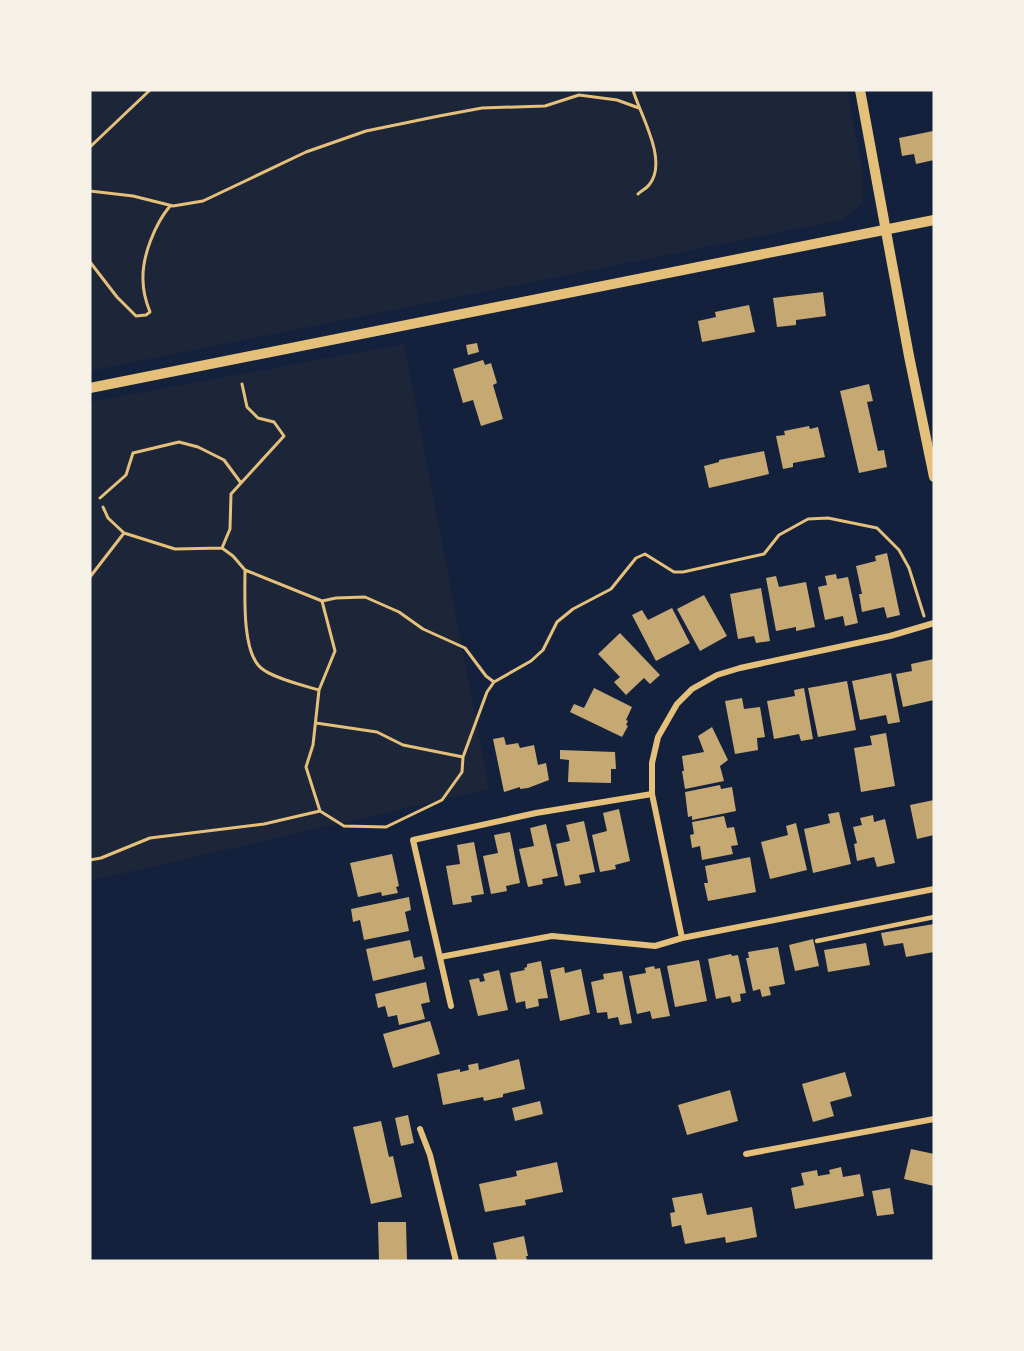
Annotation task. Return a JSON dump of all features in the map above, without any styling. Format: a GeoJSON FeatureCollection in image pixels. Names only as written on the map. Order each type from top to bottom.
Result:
{"type":"FeatureCollection","features":[{"type":"Feature","properties":{"kind":"street"},"geometry":{"type":"LineString","coordinates":[[860,90],[934,477]]}},
{"type":"Feature","properties":{"kind":"street"},"geometry":{"type":"LineString","coordinates":[[90,388],[934,220]]}},
{"type":"Feature","properties":{"kind":"street"},"geometry":{"type":"LineString","coordinates":[[682,938],[652,794],[652,763],[658,737],[677,704],[692,689],[717,675],[890,636],[934,623]]}},
{"type":"Feature","properties":{"kind":"street"},"geometry":{"type":"LineString","coordinates":[[451,1006],[413,840],[536,813],[652,794]]}},
{"type":"Feature","properties":{"kind":"street"},"geometry":{"type":"LineString","coordinates":[[441,957],[552,936],[655,946],[682,938],[934,889]]}},
{"type":"Feature","properties":{"kind":"street"},"geometry":{"type":"LineString","coordinates":[[746,1154],[934,1119]]}},
{"type":"Feature","properties":{"kind":"street"},"geometry":{"type":"LineString","coordinates":[[420,1128],[430,1155],[456,1261]]}},
{"type":"Feature","properties":{"kind":"lane"},"geometry":{"type":"LineString","coordinates":[[817,941],[934,917]]}},
{"type":"Feature","properties":{"kind":"path"},"geometry":{"type":"LineString","coordinates":[[90,147],[150,90]]}},
{"type":"Feature","properties":{"kind":"path"},"geometry":{"type":"LineString","coordinates":[[633,90],[651,137],[656,170],[650,185],[638,194]]}},
{"type":"Feature","properties":{"kind":"path"},"geometry":{"type":"LineString","coordinates":[[90,191],[133,196],[171,206],[203,201],[306,152],[366,131],[482,108],[545,106],[579,95],[617,100],[639,108]]}},
{"type":"Feature","properties":{"kind":"path"},"geometry":{"type":"LineString","coordinates":[[90,262],[117,297],[136,316],[146,315],[150,312],[142,279],[147,254],[162,216],[171,206]]}},
{"type":"Feature","properties":{"kind":"path"},"geometry":{"type":"LineString","coordinates":[[222,548],[230,529],[231,494],[284,436],[274,422],[258,418],[248,408],[242,384]]}},
{"type":"Feature","properties":{"kind":"path"},"geometry":{"type":"LineString","coordinates":[[100,498],[126,475],[133,453],[179,442],[198,447],[224,460],[241,483]]}},
{"type":"Feature","properties":{"kind":"path"},"geometry":{"type":"LineString","coordinates":[[103,507],[108,518],[124,532],[175,549],[222,548],[245,570],[322,601],[365,597],[399,612],[423,629],[465,648],[486,676],[494,682]]}},
{"type":"Feature","properties":{"kind":"path"},"geometry":{"type":"LineString","coordinates":[[322,601],[335,651],[319,690],[313,746],[306,767],[320,811],[344,826],[386,827],[442,800],[462,772],[463,757],[487,692],[494,682],[531,661],[543,650],[557,622],[573,609],[611,589],[636,558],[645,554],[674,572],[683,572],[764,554],[779,535],[808,519],[828,518],[877,528],[899,550],[909,568],[926,625]]}},
{"type":"Feature","properties":{"kind":"path"},"geometry":{"type":"LineString","coordinates":[[90,577],[124,532]]}},
{"type":"Feature","properties":{"kind":"path"},"geometry":{"type":"LineString","coordinates":[[245,570],[245,617],[252,655],[259,668],[280,678],[319,690]]}},
{"type":"Feature","properties":{"kind":"path"},"geometry":{"type":"LineString","coordinates":[[316,723],[377,732],[403,745],[463,757]]}},
{"type":"Feature","properties":{"kind":"path"},"geometry":{"type":"LineString","coordinates":[[90,860],[101,858],[150,838],[264,824],[320,811]]}},
{"type":"Feature","properties":{"kind":"shaded area"},"geometry":{"type":"Polygon","coordinates":[[[90,90],[847,90],[862,166],[862,204],[841,220],[90,371],[90,90]]]}},
{"type":"Feature","properties":{"kind":"shaded area"},"geometry":{"type":"Polygon","coordinates":[[[404,344],[489,789],[90,881],[90,402],[404,344]]]}},
{"type":"Feature","properties":{"kind":"building"},"geometry":{"type":"Polygon","coordinates":[[[933,131],[934,160],[916,164],[914,154],[902,156],[899,138],[933,131]]]}},
{"type":"Feature","properties":{"kind":"building"},"geometry":{"type":"Polygon","coordinates":[[[823,292],[826,316],[796,320],[796,325],[777,327],[773,298],[823,292]]]}},
{"type":"Feature","properties":{"kind":"building"},"geometry":{"type":"Polygon","coordinates":[[[749,305],[755,332],[702,342],[698,321],[716,317],[715,312],[749,305]]]}},
{"type":"Feature","properties":{"kind":"building"},"geometry":{"type":"Polygon","coordinates":[[[477,343],[479,352],[468,355],[466,345],[477,343]]]}},
{"type":"Feature","properties":{"kind":"building"},"geometry":{"type":"Polygon","coordinates":[[[483,360],[485,365],[491,363],[497,383],[493,385],[503,419],[481,426],[473,400],[463,403],[453,369],[483,360]]]}},
{"type":"Feature","properties":{"kind":"building"},"geometry":{"type":"Polygon","coordinates":[[[869,384],[873,401],[867,402],[878,451],[884,450],[887,467],[859,473],[840,391],[869,384]]]}},
{"type":"Feature","properties":{"kind":"building"},"geometry":{"type":"Polygon","coordinates":[[[809,426],[810,429],[818,427],[825,457],[793,463],[793,467],[783,469],[776,436],[785,435],[784,431],[809,426]]]}},
{"type":"Feature","properties":{"kind":"building"},"geometry":{"type":"Polygon","coordinates":[[[764,451],[769,474],[709,488],[704,466],[719,462],[719,460],[764,451]]]}},
{"type":"Feature","properties":{"kind":"building"},"geometry":{"type":"Polygon","coordinates":[[[887,553],[900,615],[887,618],[884,607],[862,612],[859,594],[862,594],[856,566],[876,561],[875,556],[887,553]]]}},
{"type":"Feature","properties":{"kind":"building"},"geometry":{"type":"Polygon","coordinates":[[[836,574],[837,579],[848,577],[858,623],[845,626],[843,616],[825,620],[818,587],[827,585],[825,576],[836,574]]]}},
{"type":"Feature","properties":{"kind":"building"},"geometry":{"type":"Polygon","coordinates":[[[776,576],[779,587],[806,582],[815,627],[796,631],[796,627],[776,631],[766,578],[776,576]]]}},
{"type":"Feature","properties":{"kind":"building"},"geometry":{"type":"Polygon","coordinates":[[[761,588],[770,641],[756,643],[754,636],[738,639],[730,594],[761,588]]]}},
{"type":"Feature","properties":{"kind":"building"},"geometry":{"type":"Polygon","coordinates":[[[704,595],[727,636],[700,651],[677,609],[704,595]]]}},
{"type":"Feature","properties":{"kind":"building"},"geometry":{"type":"Polygon","coordinates":[[[672,608],[690,643],[656,661],[632,615],[642,610],[648,620],[672,608]]]}},
{"type":"Feature","properties":{"kind":"building"},"geometry":{"type":"Polygon","coordinates":[[[620,633],[660,675],[650,684],[644,678],[626,695],[614,682],[620,677],[598,654],[620,633]]]}},
{"type":"Feature","properties":{"kind":"building"},"geometry":{"type":"Polygon","coordinates":[[[934,659],[934,700],[903,707],[896,674],[912,671],[911,664],[934,659]]]}},
{"type":"Feature","properties":{"kind":"building"},"geometry":{"type":"Polygon","coordinates":[[[891,673],[900,722],[888,724],[886,715],[860,720],[852,681],[891,673]]]}},
{"type":"Feature","properties":{"kind":"building"},"geometry":{"type":"Polygon","coordinates":[[[847,681],[856,730],[818,737],[808,688],[847,681]]]}},
{"type":"Feature","properties":{"kind":"building"},"geometry":{"type":"Polygon","coordinates":[[[594,688],[632,707],[626,720],[628,726],[622,737],[570,712],[574,704],[584,708],[594,688]]]}},
{"type":"Feature","properties":{"kind":"building"},"geometry":{"type":"Polygon","coordinates":[[[804,688],[813,739],[801,741],[799,734],[774,739],[767,701],[795,696],[794,690],[804,688]]]}},
{"type":"Feature","properties":{"kind":"building"},"geometry":{"type":"Polygon","coordinates":[[[742,698],[744,709],[760,707],[765,737],[757,738],[758,750],[735,754],[725,701],[742,698]]]}},
{"type":"Feature","properties":{"kind":"building"},"geometry":{"type":"Polygon","coordinates":[[[712,727],[728,760],[720,766],[724,781],[685,789],[682,756],[704,752],[698,736],[712,727]]]}},
{"type":"Feature","properties":{"kind":"building"},"geometry":{"type":"Polygon","coordinates":[[[886,733],[895,786],[861,792],[854,748],[872,745],[870,736],[886,733]]]}},
{"type":"Feature","properties":{"kind":"building"},"geometry":{"type":"Polygon","coordinates":[[[504,737],[506,745],[518,743],[520,748],[534,745],[538,765],[546,763],[549,780],[528,788],[520,789],[520,787],[504,792],[493,739],[504,737]]]}},
{"type":"Feature","properties":{"kind":"building"},"geometry":{"type":"Polygon","coordinates":[[[560,750],[615,752],[616,769],[611,769],[611,783],[568,782],[569,760],[560,759],[560,750]]]}},
{"type":"Feature","properties":{"kind":"building"},"geometry":{"type":"Polygon","coordinates":[[[720,785],[721,789],[732,787],[736,811],[692,820],[692,816],[688,817],[685,792],[720,785]]]}},
{"type":"Feature","properties":{"kind":"building"},"geometry":{"type":"Polygon","coordinates":[[[934,800],[934,835],[917,839],[910,805],[934,800]]]}},
{"type":"Feature","properties":{"kind":"building"},"geometry":{"type":"Polygon","coordinates":[[[619,809],[630,861],[615,865],[616,869],[600,872],[592,835],[607,831],[603,813],[619,809]]]}},
{"type":"Feature","properties":{"kind":"building"},"geometry":{"type":"Polygon","coordinates":[[[839,812],[851,864],[813,873],[804,829],[830,823],[828,814],[839,812]]]}},
{"type":"Feature","properties":{"kind":"building"},"geometry":{"type":"Polygon","coordinates":[[[873,815],[874,822],[885,819],[895,863],[877,867],[874,857],[857,861],[854,844],[857,843],[853,827],[862,825],[860,818],[873,815]]]}},
{"type":"Feature","properties":{"kind":"building"},"geometry":{"type":"Polygon","coordinates":[[[724,816],[727,828],[734,827],[738,845],[731,846],[733,854],[702,860],[700,846],[692,848],[690,835],[694,834],[692,822],[724,816]]]}},
{"type":"Feature","properties":{"kind":"building"},"geometry":{"type":"Polygon","coordinates":[[[584,821],[595,872],[579,875],[581,883],[565,886],[556,844],[570,841],[566,825],[584,821]]]}},
{"type":"Feature","properties":{"kind":"building"},"geometry":{"type":"Polygon","coordinates":[[[796,823],[807,870],[770,879],[761,842],[788,835],[786,826],[796,823]]]}},
{"type":"Feature","properties":{"kind":"building"},"geometry":{"type":"Polygon","coordinates":[[[546,824],[558,876],[542,879],[543,884],[528,887],[519,849],[534,846],[530,828],[546,824]]]}},
{"type":"Feature","properties":{"kind":"building"},"geometry":{"type":"Polygon","coordinates":[[[510,832],[520,883],[506,886],[507,891],[491,894],[483,856],[498,853],[494,835],[510,832]]]}},
{"type":"Feature","properties":{"kind":"building"},"geometry":{"type":"Polygon","coordinates":[[[474,842],[484,894],[471,896],[472,902],[453,905],[446,866],[460,864],[457,845],[474,842]]]}},
{"type":"Feature","properties":{"kind":"building"},"geometry":{"type":"Polygon","coordinates":[[[392,854],[399,886],[396,887],[398,893],[382,896],[381,892],[358,897],[350,863],[392,854]]]}},
{"type":"Feature","properties":{"kind":"building"},"geometry":{"type":"Polygon","coordinates":[[[750,857],[756,892],[708,901],[704,883],[708,883],[705,866],[750,857]]]}},
{"type":"Feature","properties":{"kind":"building"},"geometry":{"type":"Polygon","coordinates":[[[409,897],[411,910],[405,912],[409,931],[364,940],[360,920],[353,922],[351,909],[409,897]]]}},
{"type":"Feature","properties":{"kind":"building"},"geometry":{"type":"Polygon","coordinates":[[[934,924],[934,952],[906,957],[903,943],[884,946],[881,933],[934,924]]]}},
{"type":"Feature","properties":{"kind":"building"},"geometry":{"type":"Polygon","coordinates":[[[813,939],[819,966],[795,971],[789,945],[813,939]]]}},
{"type":"Feature","properties":{"kind":"building"},"geometry":{"type":"Polygon","coordinates":[[[410,940],[414,958],[422,956],[425,969],[373,981],[366,949],[410,940]]]}},
{"type":"Feature","properties":{"kind":"building"},"geometry":{"type":"Polygon","coordinates":[[[866,943],[870,965],[828,972],[824,950],[866,943]]]}},
{"type":"Feature","properties":{"kind":"building"},"geometry":{"type":"Polygon","coordinates":[[[778,947],[785,984],[769,987],[771,995],[762,997],[760,989],[753,991],[746,958],[749,958],[748,952],[778,947]]]}},
{"type":"Feature","properties":{"kind":"building"},"geometry":{"type":"Polygon","coordinates":[[[731,954],[732,956],[738,955],[746,993],[740,994],[741,1001],[732,1003],[730,996],[716,999],[708,959],[731,954]]]}},
{"type":"Feature","properties":{"kind":"building"},"geometry":{"type":"Polygon","coordinates":[[[699,960],[707,1001],[675,1007],[667,966],[699,960]]]}},
{"type":"Feature","properties":{"kind":"building"},"geometry":{"type":"Polygon","coordinates":[[[541,961],[548,998],[538,999],[539,1006],[526,1009],[525,1001],[516,1003],[510,973],[525,970],[527,964],[541,961]]]}},
{"type":"Feature","properties":{"kind":"building"},"geometry":{"type":"Polygon","coordinates":[[[654,966],[655,969],[660,968],[670,1016],[652,1019],[650,1011],[637,1014],[629,976],[646,973],[645,968],[654,966]]]}},
{"type":"Feature","properties":{"kind":"building"},"geometry":{"type":"Polygon","coordinates":[[[564,967],[565,973],[581,969],[590,1014],[560,1021],[550,970],[564,967]]]}},
{"type":"Feature","properties":{"kind":"building"},"geometry":{"type":"Polygon","coordinates":[[[499,970],[508,1010],[478,1016],[469,980],[479,978],[480,982],[485,981],[483,974],[499,970]]]}},
{"type":"Feature","properties":{"kind":"building"},"geometry":{"type":"Polygon","coordinates":[[[622,971],[632,1023],[620,1025],[618,1017],[608,1019],[607,1012],[597,1013],[591,982],[604,979],[603,974],[622,971]]]}},
{"type":"Feature","properties":{"kind":"building"},"geometry":{"type":"Polygon","coordinates":[[[426,982],[430,1002],[421,1004],[425,1019],[399,1025],[397,1015],[388,1017],[385,1006],[378,1008],[375,994],[426,982]]]}},
{"type":"Feature","properties":{"kind":"building"},"geometry":{"type":"Polygon","coordinates":[[[430,1021],[440,1054],[393,1068],[383,1034],[430,1021]]]}},
{"type":"Feature","properties":{"kind":"building"},"geometry":{"type":"Polygon","coordinates":[[[519,1059],[525,1089],[484,1101],[483,1097],[443,1105],[437,1074],[460,1069],[460,1072],[469,1070],[468,1065],[478,1063],[479,1070],[519,1059]]]}},
{"type":"Feature","properties":{"kind":"building"},"geometry":{"type":"Polygon","coordinates":[[[845,1072],[852,1096],[830,1102],[834,1116],[813,1122],[802,1084],[845,1072]]]}},
{"type":"Feature","properties":{"kind":"building"},"geometry":{"type":"Polygon","coordinates":[[[730,1090],[738,1121],[687,1135],[678,1105],[730,1090]]]}},
{"type":"Feature","properties":{"kind":"building"},"geometry":{"type":"Polygon","coordinates":[[[540,1101],[543,1114],[515,1121],[512,1108],[540,1101]]]}},
{"type":"Feature","properties":{"kind":"building"},"geometry":{"type":"Polygon","coordinates":[[[408,1115],[414,1143],[401,1146],[395,1118],[408,1115]]]}},
{"type":"Feature","properties":{"kind":"building"},"geometry":{"type":"Polygon","coordinates":[[[381,1121],[389,1157],[393,1156],[402,1197],[371,1204],[353,1127],[381,1121]]]}},
{"type":"Feature","properties":{"kind":"building"},"geometry":{"type":"Polygon","coordinates":[[[911,1149],[934,1154],[934,1186],[904,1179],[911,1149]]]}},
{"type":"Feature","properties":{"kind":"building"},"geometry":{"type":"Polygon","coordinates":[[[557,1162],[563,1192],[525,1200],[526,1205],[485,1212],[479,1184],[517,1176],[516,1171],[557,1162]]]}},
{"type":"Feature","properties":{"kind":"building"},"geometry":{"type":"Polygon","coordinates":[[[841,1167],[843,1177],[860,1174],[864,1196],[795,1209],[791,1188],[804,1185],[801,1173],[817,1170],[818,1176],[830,1174],[829,1170],[841,1167]]]}},
{"type":"Feature","properties":{"kind":"building"},"geometry":{"type":"Polygon","coordinates":[[[890,1188],[894,1214],[877,1216],[872,1191],[890,1188]]]}},
{"type":"Feature","properties":{"kind":"building"},"geometry":{"type":"Polygon","coordinates":[[[702,1193],[707,1215],[752,1207],[757,1237],[726,1243],[725,1237],[685,1244],[681,1225],[672,1227],[670,1213],[675,1212],[672,1198],[702,1193]]]}},
{"type":"Feature","properties":{"kind":"building"},"geometry":{"type":"Polygon","coordinates":[[[378,1222],[406,1222],[407,1261],[379,1261],[378,1222]]]}},
{"type":"Feature","properties":{"kind":"building"},"geometry":{"type":"Polygon","coordinates":[[[524,1236],[527,1261],[497,1261],[493,1243],[524,1236]]]}}]}
